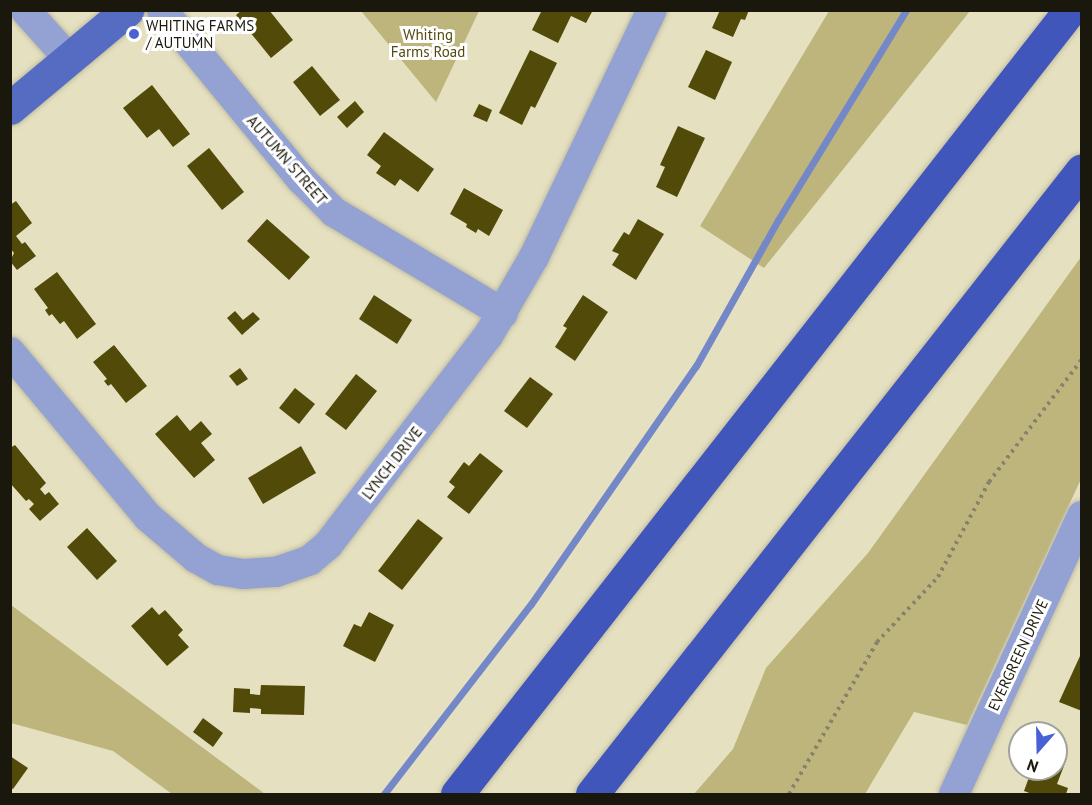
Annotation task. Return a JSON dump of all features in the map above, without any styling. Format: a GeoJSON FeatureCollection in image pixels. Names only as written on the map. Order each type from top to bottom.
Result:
{"type":"FeatureCollection","features":[{"type":"Feature","properties":{"kind":"highway"},"geometry":{"type":"LineString","coordinates":[[457,795],[1070,10]]}},
{"type":"Feature","properties":{"kind":"highway"},"geometry":{"type":"LineString","coordinates":[[592,795],[1082,170]]}},
{"type":"Feature","properties":{"kind":"main road"},"geometry":{"type":"LineString","coordinates":[[10,108],[127,10]]}},
{"type":"Feature","properties":{"kind":"street"},"geometry":{"type":"LineString","coordinates":[[25,10],[69,59]]}},
{"type":"Feature","properties":{"kind":"street","name":"AUTUMN STREET"},"geometry":{"type":"LineString","coordinates":[[162,10],[301,179],[334,212],[503,313]]}},
{"type":"Feature","properties":{"kind":"street","name":"LYNCH DRIVE"},"geometry":{"type":"LineString","coordinates":[[10,352],[148,517],[173,541],[218,570],[230,573],[258,573],[300,565],[320,553],[473,358],[503,313],[534,257],[652,10]]}},
{"type":"Feature","properties":{"kind":"street","name":"EVERGREEN DRIVE"},"geometry":{"type":"LineString","coordinates":[[954,795],[1082,516]]}},
{"type":"Feature","properties":{"kind":"path"},"geometry":{"type":"LineString","coordinates":[[789,795],[877,642],[938,578],[989,482],[1082,359]]}},
{"type":"Feature","properties":{"kind":"green space","name":"Whiting Farms Road"},"geometry":{"type":"Polygon","coordinates":[[[361,11],[479,11],[436,102],[361,11]]]}},
{"type":"Feature","properties":{"kind":"green space"},"geometry":{"type":"Polygon","coordinates":[[[829,11],[970,11],[764,268],[700,226],[829,11]]]}},
{"type":"Feature","properties":{"kind":"green space"},"geometry":{"type":"Polygon","coordinates":[[[1081,257],[1081,479],[967,725],[914,712],[865,794],[694,794],[733,749],[766,668],[868,553],[1081,257]]]}},
{"type":"Feature","properties":{"kind":"green space"},"geometry":{"type":"Polygon","coordinates":[[[11,605],[265,794],[172,794],[113,751],[11,723],[11,605]]]}},
{"type":"Feature","properties":{"kind":"building"},"geometry":{"type":"Polygon","coordinates":[[[242,10],[269,10],[293,40],[271,58],[236,15],[242,10]]]}},
{"type":"Feature","properties":{"kind":"building"},"geometry":{"type":"Polygon","coordinates":[[[542,10],[593,10],[586,23],[571,16],[558,43],[532,30],[542,10]]]}},
{"type":"Feature","properties":{"kind":"building"},"geometry":{"type":"Polygon","coordinates":[[[720,10],[749,10],[745,20],[741,19],[733,37],[712,28],[720,10]]]}},
{"type":"Feature","properties":{"kind":"building"},"geometry":{"type":"Polygon","coordinates":[[[530,50],[557,63],[535,108],[531,106],[522,125],[499,113],[530,50]]]}},
{"type":"Feature","properties":{"kind":"building"},"geometry":{"type":"Polygon","coordinates":[[[706,50],[732,62],[715,100],[688,87],[706,50]]]}},
{"type":"Feature","properties":{"kind":"building"},"geometry":{"type":"Polygon","coordinates":[[[312,66],[340,100],[320,116],[293,82],[312,66]]]}},
{"type":"Feature","properties":{"kind":"building"},"geometry":{"type":"Polygon","coordinates":[[[152,85],[190,134],[173,147],[159,129],[147,138],[123,108],[152,85]]]}},
{"type":"Feature","properties":{"kind":"building"},"geometry":{"type":"Polygon","coordinates":[[[355,101],[364,112],[347,128],[337,117],[355,101]]]}},
{"type":"Feature","properties":{"kind":"building"},"geometry":{"type":"Polygon","coordinates":[[[479,104],[492,110],[487,122],[473,116],[479,104]]]}},
{"type":"Feature","properties":{"kind":"building"},"geometry":{"type":"Polygon","coordinates":[[[678,126],[705,138],[677,197],[656,187],[665,167],[660,165],[678,126]]]}},
{"type":"Feature","properties":{"kind":"building"},"geometry":{"type":"Polygon","coordinates":[[[384,132],[434,169],[418,192],[400,179],[395,186],[376,173],[381,166],[367,155],[384,132]]]}},
{"type":"Feature","properties":{"kind":"building"},"geometry":{"type":"Polygon","coordinates":[[[209,148],[244,192],[222,210],[187,166],[209,148]]]}},
{"type":"Feature","properties":{"kind":"building"},"geometry":{"type":"Polygon","coordinates":[[[464,188],[503,210],[489,236],[478,229],[476,233],[466,227],[467,224],[450,214],[464,188]]]}},
{"type":"Feature","properties":{"kind":"building"},"geometry":{"type":"Polygon","coordinates":[[[16,201],[32,223],[16,236],[22,244],[25,242],[36,256],[17,270],[10,261],[14,253],[10,248],[10,205],[16,201]]]}},
{"type":"Feature","properties":{"kind":"building"},"geometry":{"type":"Polygon","coordinates":[[[267,219],[310,257],[289,280],[247,241],[267,219]]]}},
{"type":"Feature","properties":{"kind":"building"},"geometry":{"type":"Polygon","coordinates":[[[638,219],[664,234],[636,280],[612,265],[619,254],[612,251],[624,232],[629,235],[638,219]]]}},
{"type":"Feature","properties":{"kind":"building"},"geometry":{"type":"Polygon","coordinates":[[[57,272],[96,324],[77,339],[64,321],[60,324],[52,314],[49,316],[45,310],[48,308],[34,289],[57,272]]]}},
{"type":"Feature","properties":{"kind":"building"},"geometry":{"type":"Polygon","coordinates":[[[374,295],[412,320],[397,344],[359,319],[374,295]]]}},
{"type":"Feature","properties":{"kind":"building"},"geometry":{"type":"Polygon","coordinates":[[[583,295],[608,312],[575,361],[555,347],[567,328],[563,326],[583,295]]]}},
{"type":"Feature","properties":{"kind":"building"},"geometry":{"type":"Polygon","coordinates":[[[235,311],[243,320],[253,312],[260,319],[242,335],[227,318],[235,311]]]}},
{"type":"Feature","properties":{"kind":"building"},"geometry":{"type":"Polygon","coordinates":[[[114,345],[147,386],[126,403],[111,384],[108,386],[104,381],[107,379],[93,362],[114,345]]]}},
{"type":"Feature","properties":{"kind":"building"},"geometry":{"type":"Polygon","coordinates":[[[240,368],[248,379],[237,386],[229,376],[240,368]]]}},
{"type":"Feature","properties":{"kind":"building"},"geometry":{"type":"Polygon","coordinates":[[[356,374],[377,391],[346,430],[325,414],[356,374]]]}},
{"type":"Feature","properties":{"kind":"building"},"geometry":{"type":"Polygon","coordinates":[[[530,377],[553,394],[527,428],[504,411],[530,377]]]}},
{"type":"Feature","properties":{"kind":"building"},"geometry":{"type":"Polygon","coordinates":[[[295,388],[315,404],[299,424],[279,408],[295,388]]]}},
{"type":"Feature","properties":{"kind":"building"},"geometry":{"type":"Polygon","coordinates":[[[177,415],[190,431],[201,421],[212,434],[201,443],[215,460],[194,478],[155,434],[177,415]]]}},
{"type":"Feature","properties":{"kind":"building"},"geometry":{"type":"Polygon","coordinates":[[[15,445],[46,483],[40,489],[45,495],[49,492],[59,504],[40,521],[29,509],[34,504],[29,499],[26,501],[10,483],[10,448],[15,445]]]}},
{"type":"Feature","properties":{"kind":"building"},"geometry":{"type":"Polygon","coordinates":[[[301,446],[316,473],[263,504],[248,478],[301,446]]]}},
{"type":"Feature","properties":{"kind":"building"},"geometry":{"type":"Polygon","coordinates":[[[480,453],[503,471],[469,514],[447,497],[455,487],[449,482],[464,462],[469,466],[480,453]]]}},
{"type":"Feature","properties":{"kind":"building"},"geometry":{"type":"Polygon","coordinates":[[[418,519],[443,538],[402,590],[378,571],[418,519]]]}},
{"type":"Feature","properties":{"kind":"building"},"geometry":{"type":"Polygon","coordinates":[[[87,528],[117,561],[97,580],[67,547],[87,528]]]}},
{"type":"Feature","properties":{"kind":"building"},"geometry":{"type":"Polygon","coordinates":[[[152,607],[159,615],[165,610],[183,630],[178,635],[189,647],[167,666],[131,626],[152,607]]]}},
{"type":"Feature","properties":{"kind":"building"},"geometry":{"type":"Polygon","coordinates":[[[369,612],[394,625],[375,662],[343,646],[354,624],[361,627],[369,612]]]}},
{"type":"Feature","properties":{"kind":"building"},"geometry":{"type":"Polygon","coordinates":[[[1080,656],[1082,657],[1082,711],[1059,702],[1080,656]]]}},
{"type":"Feature","properties":{"kind":"building"},"geometry":{"type":"Polygon","coordinates":[[[261,685],[305,686],[304,715],[261,714],[261,709],[250,708],[250,713],[233,712],[234,688],[250,689],[250,694],[260,695],[261,685]]]}},
{"type":"Feature","properties":{"kind":"building"},"geometry":{"type":"Polygon","coordinates":[[[203,718],[223,733],[213,747],[193,732],[203,718]]]}},
{"type":"Feature","properties":{"kind":"building"},"geometry":{"type":"Polygon","coordinates":[[[10,756],[28,768],[13,789],[10,788],[10,756]]]}},
{"type":"Feature","properties":{"kind":"building"},"geometry":{"type":"Polygon","coordinates":[[[1028,781],[1058,781],[1057,784],[1068,788],[1066,794],[1032,794],[1024,791],[1028,781]]]}},
{"type":"Feature","properties":{"kind":"waterway"},"geometry":{"type":"LineString","coordinates":[[384,794],[531,604],[696,366],[778,220],[906,10]]}},
{"type":"Feature","properties":{"kind":"place","name":"WHITING FARMS / AUTUMN"},"geometry":{"type":"Point","coordinates":[134,34]}}]}
